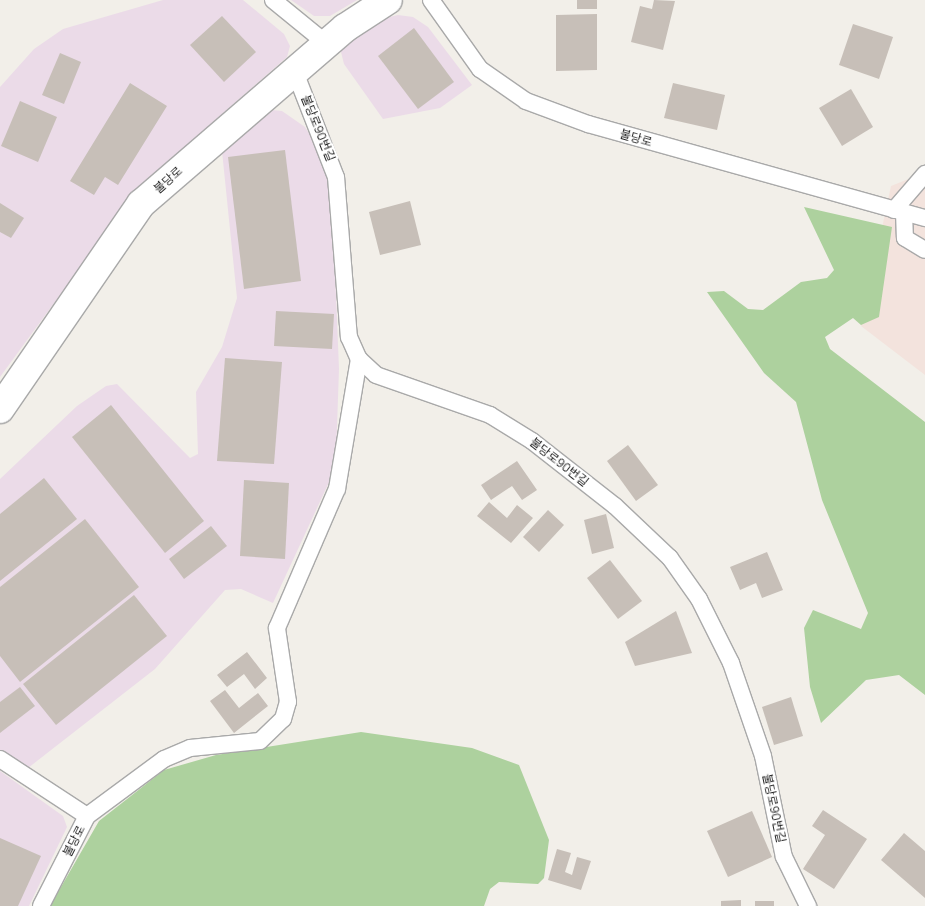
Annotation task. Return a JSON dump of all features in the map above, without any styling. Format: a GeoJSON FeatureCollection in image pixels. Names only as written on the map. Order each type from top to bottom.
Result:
{"type":"FeatureCollection","features":[{"type":"Feature","properties":{"kind":"street","name":"불당로"},"geometry":{"type":"LineString","coordinates":[[0,409],[141,204],[327,44],[388,0]]}},
{"type":"Feature","properties":{"kind":"lane"},"geometry":{"type":"LineString","coordinates":[[273,0],[327,44]]}},
{"type":"Feature","properties":{"kind":"lane","name":"불당로"},"geometry":{"type":"LineString","coordinates":[[431,0],[480,69],[526,101],[588,124],[925,218]]}},
{"type":"Feature","properties":{"kind":"lane","name":"불당로90번길"},"geometry":{"type":"LineString","coordinates":[[295,72],[336,177],[349,337],[359,359],[376,375],[490,415],[532,441],[614,506],[670,558],[699,599],[731,663],[763,756],[784,857],[808,906]]}},
{"type":"Feature","properties":{"kind":"lane"},"geometry":{"type":"LineString","coordinates":[[925,174],[894,210],[905,238],[925,250]]}},
{"type":"Feature","properties":{"kind":"lane"},"geometry":{"type":"LineString","coordinates":[[87,816],[164,759],[190,748],[260,741],[284,719],[288,702],[277,628],[337,489],[359,359]]}},
{"type":"Feature","properties":{"kind":"lane","name":"불당로"},"geometry":{"type":"LineString","coordinates":[[0,759],[87,816],[41,906]]}},
{"type":"Feature","properties":{"kind":"shaded area"},"geometry":{"type":"Polygon","coordinates":[[[163,0],[243,0],[284,34],[290,46],[287,57],[139,187],[0,377],[0,87],[34,49],[63,29],[163,0]]]}},
{"type":"Feature","properties":{"kind":"shaded area"},"geometry":{"type":"Polygon","coordinates":[[[291,0],[357,0],[330,16],[314,16],[291,0]]]}},
{"type":"Feature","properties":{"kind":"shaded area"},"geometry":{"type":"Polygon","coordinates":[[[398,15],[413,17],[428,27],[472,85],[440,108],[383,119],[344,64],[340,48],[381,19],[398,15]]]}},
{"type":"Feature","properties":{"kind":"shaded area"},"geometry":{"type":"Polygon","coordinates":[[[272,110],[282,111],[305,127],[319,149],[332,196],[339,369],[336,456],[330,480],[273,603],[241,589],[225,590],[155,669],[28,768],[0,750],[0,479],[77,406],[106,386],[117,384],[190,458],[198,454],[196,392],[222,347],[237,298],[222,151],[255,114],[272,110]]]}},
{"type":"Feature","properties":{"kind":"shaded area"},"geometry":{"type":"Polygon","coordinates":[[[925,164],[925,375],[861,326],[891,186],[911,178],[925,164]]]}},
{"type":"Feature","properties":{"kind":"shaded area"},"geometry":{"type":"Polygon","coordinates":[[[0,771],[63,816],[67,827],[29,906],[0,906],[0,771]]]}},
{"type":"Feature","properties":{"kind":"green space"},"geometry":{"type":"Polygon","coordinates":[[[804,207],[892,227],[879,317],[861,325],[853,318],[825,337],[830,349],[925,422],[925,695],[899,675],[866,680],[821,723],[810,687],[804,628],[813,610],[861,629],[868,613],[822,500],[796,402],[764,373],[707,292],[724,291],[748,309],[763,310],[801,282],[827,278],[834,270],[804,207]]]}},
{"type":"Feature","properties":{"kind":"green space"},"geometry":{"type":"Polygon","coordinates":[[[361,732],[472,748],[519,765],[549,840],[544,878],[538,884],[499,882],[490,889],[484,906],[50,906],[99,821],[164,770],[216,755],[361,732]]]}},
{"type":"Feature","properties":{"kind":"building"},"geometry":{"type":"Polygon","coordinates":[[[577,0],[597,0],[597,9],[577,9],[577,0]]]}},
{"type":"Feature","properties":{"kind":"building"},"geometry":{"type":"Polygon","coordinates":[[[654,0],[675,1],[663,50],[631,42],[640,6],[652,9],[654,0]]]}},
{"type":"Feature","properties":{"kind":"building"},"geometry":{"type":"Polygon","coordinates":[[[597,14],[597,70],[556,71],[556,15],[597,14]]]}},
{"type":"Feature","properties":{"kind":"building"},"geometry":{"type":"Polygon","coordinates":[[[222,16],[256,52],[224,82],[190,45],[222,16]]]}},
{"type":"Feature","properties":{"kind":"building"},"geometry":{"type":"Polygon","coordinates":[[[853,24],[893,37],[879,79],[839,65],[853,24]]]}},
{"type":"Feature","properties":{"kind":"building"},"geometry":{"type":"Polygon","coordinates":[[[414,28],[454,82],[418,109],[378,56],[414,28]]]}},
{"type":"Feature","properties":{"kind":"building"},"geometry":{"type":"Polygon","coordinates":[[[60,53],[81,62],[64,104],[42,95],[60,53]]]}},
{"type":"Feature","properties":{"kind":"building"},"geometry":{"type":"Polygon","coordinates":[[[130,83],[167,106],[118,185],[105,177],[94,195],[70,181],[130,83]]]}},
{"type":"Feature","properties":{"kind":"building"},"geometry":{"type":"Polygon","coordinates":[[[673,83],[725,95],[717,130],[664,118],[673,83]]]}},
{"type":"Feature","properties":{"kind":"building"},"geometry":{"type":"Polygon","coordinates":[[[851,89],[873,127],[842,146],[819,108],[851,89]]]}},
{"type":"Feature","properties":{"kind":"building"},"geometry":{"type":"Polygon","coordinates":[[[20,101],[57,117],[38,162],[1,146],[20,101]]]}},
{"type":"Feature","properties":{"kind":"building"},"geometry":{"type":"Polygon","coordinates":[[[285,150],[301,281],[244,289],[228,157],[285,150]]]}},
{"type":"Feature","properties":{"kind":"building"},"geometry":{"type":"Polygon","coordinates":[[[410,201],[421,245],[380,255],[369,212],[410,201]]]}},
{"type":"Feature","properties":{"kind":"building"},"geometry":{"type":"Polygon","coordinates":[[[0,203],[24,218],[11,238],[0,232],[0,203]]]}},
{"type":"Feature","properties":{"kind":"building"},"geometry":{"type":"Polygon","coordinates":[[[276,311],[334,314],[332,349],[274,346],[276,311]]]}},
{"type":"Feature","properties":{"kind":"building"},"geometry":{"type":"Polygon","coordinates":[[[225,358],[282,362],[274,464],[217,461],[225,358]]]}},
{"type":"Feature","properties":{"kind":"building"},"geometry":{"type":"Polygon","coordinates":[[[111,405],[204,521],[165,553],[72,437],[111,405]]]}},
{"type":"Feature","properties":{"kind":"building"},"geometry":{"type":"Polygon","coordinates":[[[628,445],[658,485],[636,501],[607,461],[628,445]]]}},
{"type":"Feature","properties":{"kind":"building"},"geometry":{"type":"Polygon","coordinates":[[[517,461],[537,490],[522,500],[512,486],[491,500],[481,485],[517,461]]]}},
{"type":"Feature","properties":{"kind":"building"},"geometry":{"type":"Polygon","coordinates":[[[44,478],[77,519],[0,581],[0,514],[44,478]]]}},
{"type":"Feature","properties":{"kind":"building"},"geometry":{"type":"Polygon","coordinates":[[[244,480],[289,483],[285,559],[240,556],[244,480]]]}},
{"type":"Feature","properties":{"kind":"building"},"geometry":{"type":"Polygon","coordinates":[[[489,502],[507,518],[517,505],[533,518],[511,543],[477,516],[489,502]]]}},
{"type":"Feature","properties":{"kind":"building"},"geometry":{"type":"Polygon","coordinates":[[[548,510],[564,525],[539,552],[523,537],[548,510]]]}},
{"type":"Feature","properties":{"kind":"building"},"geometry":{"type":"Polygon","coordinates":[[[606,514],[614,548],[592,554],[584,520],[606,514]]]}},
{"type":"Feature","properties":{"kind":"building"},"geometry":{"type":"Polygon","coordinates":[[[85,519],[139,587],[20,682],[0,656],[0,587],[85,519]]]}},
{"type":"Feature","properties":{"kind":"building"},"geometry":{"type":"Polygon","coordinates":[[[211,526],[227,546],[184,579],[169,559],[211,526]]]}},
{"type":"Feature","properties":{"kind":"building"},"geometry":{"type":"Polygon","coordinates":[[[767,552],[783,590],[762,598],[756,583],[740,590],[730,567],[767,552]]]}},
{"type":"Feature","properties":{"kind":"building"},"geometry":{"type":"Polygon","coordinates":[[[610,560],[642,601],[618,619],[587,578],[610,560]]]}},
{"type":"Feature","properties":{"kind":"building"},"geometry":{"type":"Polygon","coordinates":[[[134,595],[167,636],[56,725],[23,684],[134,595]]]}},
{"type":"Feature","properties":{"kind":"building"},"geometry":{"type":"Polygon","coordinates":[[[676,611],[692,653],[635,666],[625,642],[676,611]]]}},
{"type":"Feature","properties":{"kind":"building"},"geometry":{"type":"Polygon","coordinates":[[[247,652],[267,678],[255,689],[244,674],[227,687],[217,675],[247,652]]]}},
{"type":"Feature","properties":{"kind":"building"},"geometry":{"type":"Polygon","coordinates":[[[20,687],[35,706],[0,733],[0,702],[20,687]]]}},
{"type":"Feature","properties":{"kind":"building"},"geometry":{"type":"Polygon","coordinates":[[[225,690],[239,708],[258,693],[268,706],[234,733],[210,701],[225,690]]]}},
{"type":"Feature","properties":{"kind":"building"},"geometry":{"type":"Polygon","coordinates":[[[791,697],[803,736],[774,745],[762,707],[791,697]]]}},
{"type":"Feature","properties":{"kind":"building"},"geometry":{"type":"Polygon","coordinates":[[[823,810],[867,839],[834,889],[803,869],[825,835],[812,826],[823,810]]]}},
{"type":"Feature","properties":{"kind":"building"},"geometry":{"type":"Polygon","coordinates":[[[752,811],[772,857],[728,877],[707,831],[752,811]]]}},
{"type":"Feature","properties":{"kind":"building"},"geometry":{"type":"Polygon","coordinates":[[[904,833],[925,851],[925,898],[881,860],[904,833]]]}},
{"type":"Feature","properties":{"kind":"building"},"geometry":{"type":"Polygon","coordinates":[[[0,838],[41,856],[18,906],[0,906],[0,838]]]}},
{"type":"Feature","properties":{"kind":"building"},"geometry":{"type":"Polygon","coordinates":[[[557,849],[571,853],[565,872],[572,875],[577,857],[591,861],[581,890],[548,880],[557,849]]]}},
{"type":"Feature","properties":{"kind":"building"},"geometry":{"type":"Polygon","coordinates":[[[741,900],[741,906],[721,906],[721,901],[741,900]]]}},
{"type":"Feature","properties":{"kind":"building"},"geometry":{"type":"Polygon","coordinates":[[[755,901],[774,901],[774,906],[755,906],[755,901]]]}}]}
